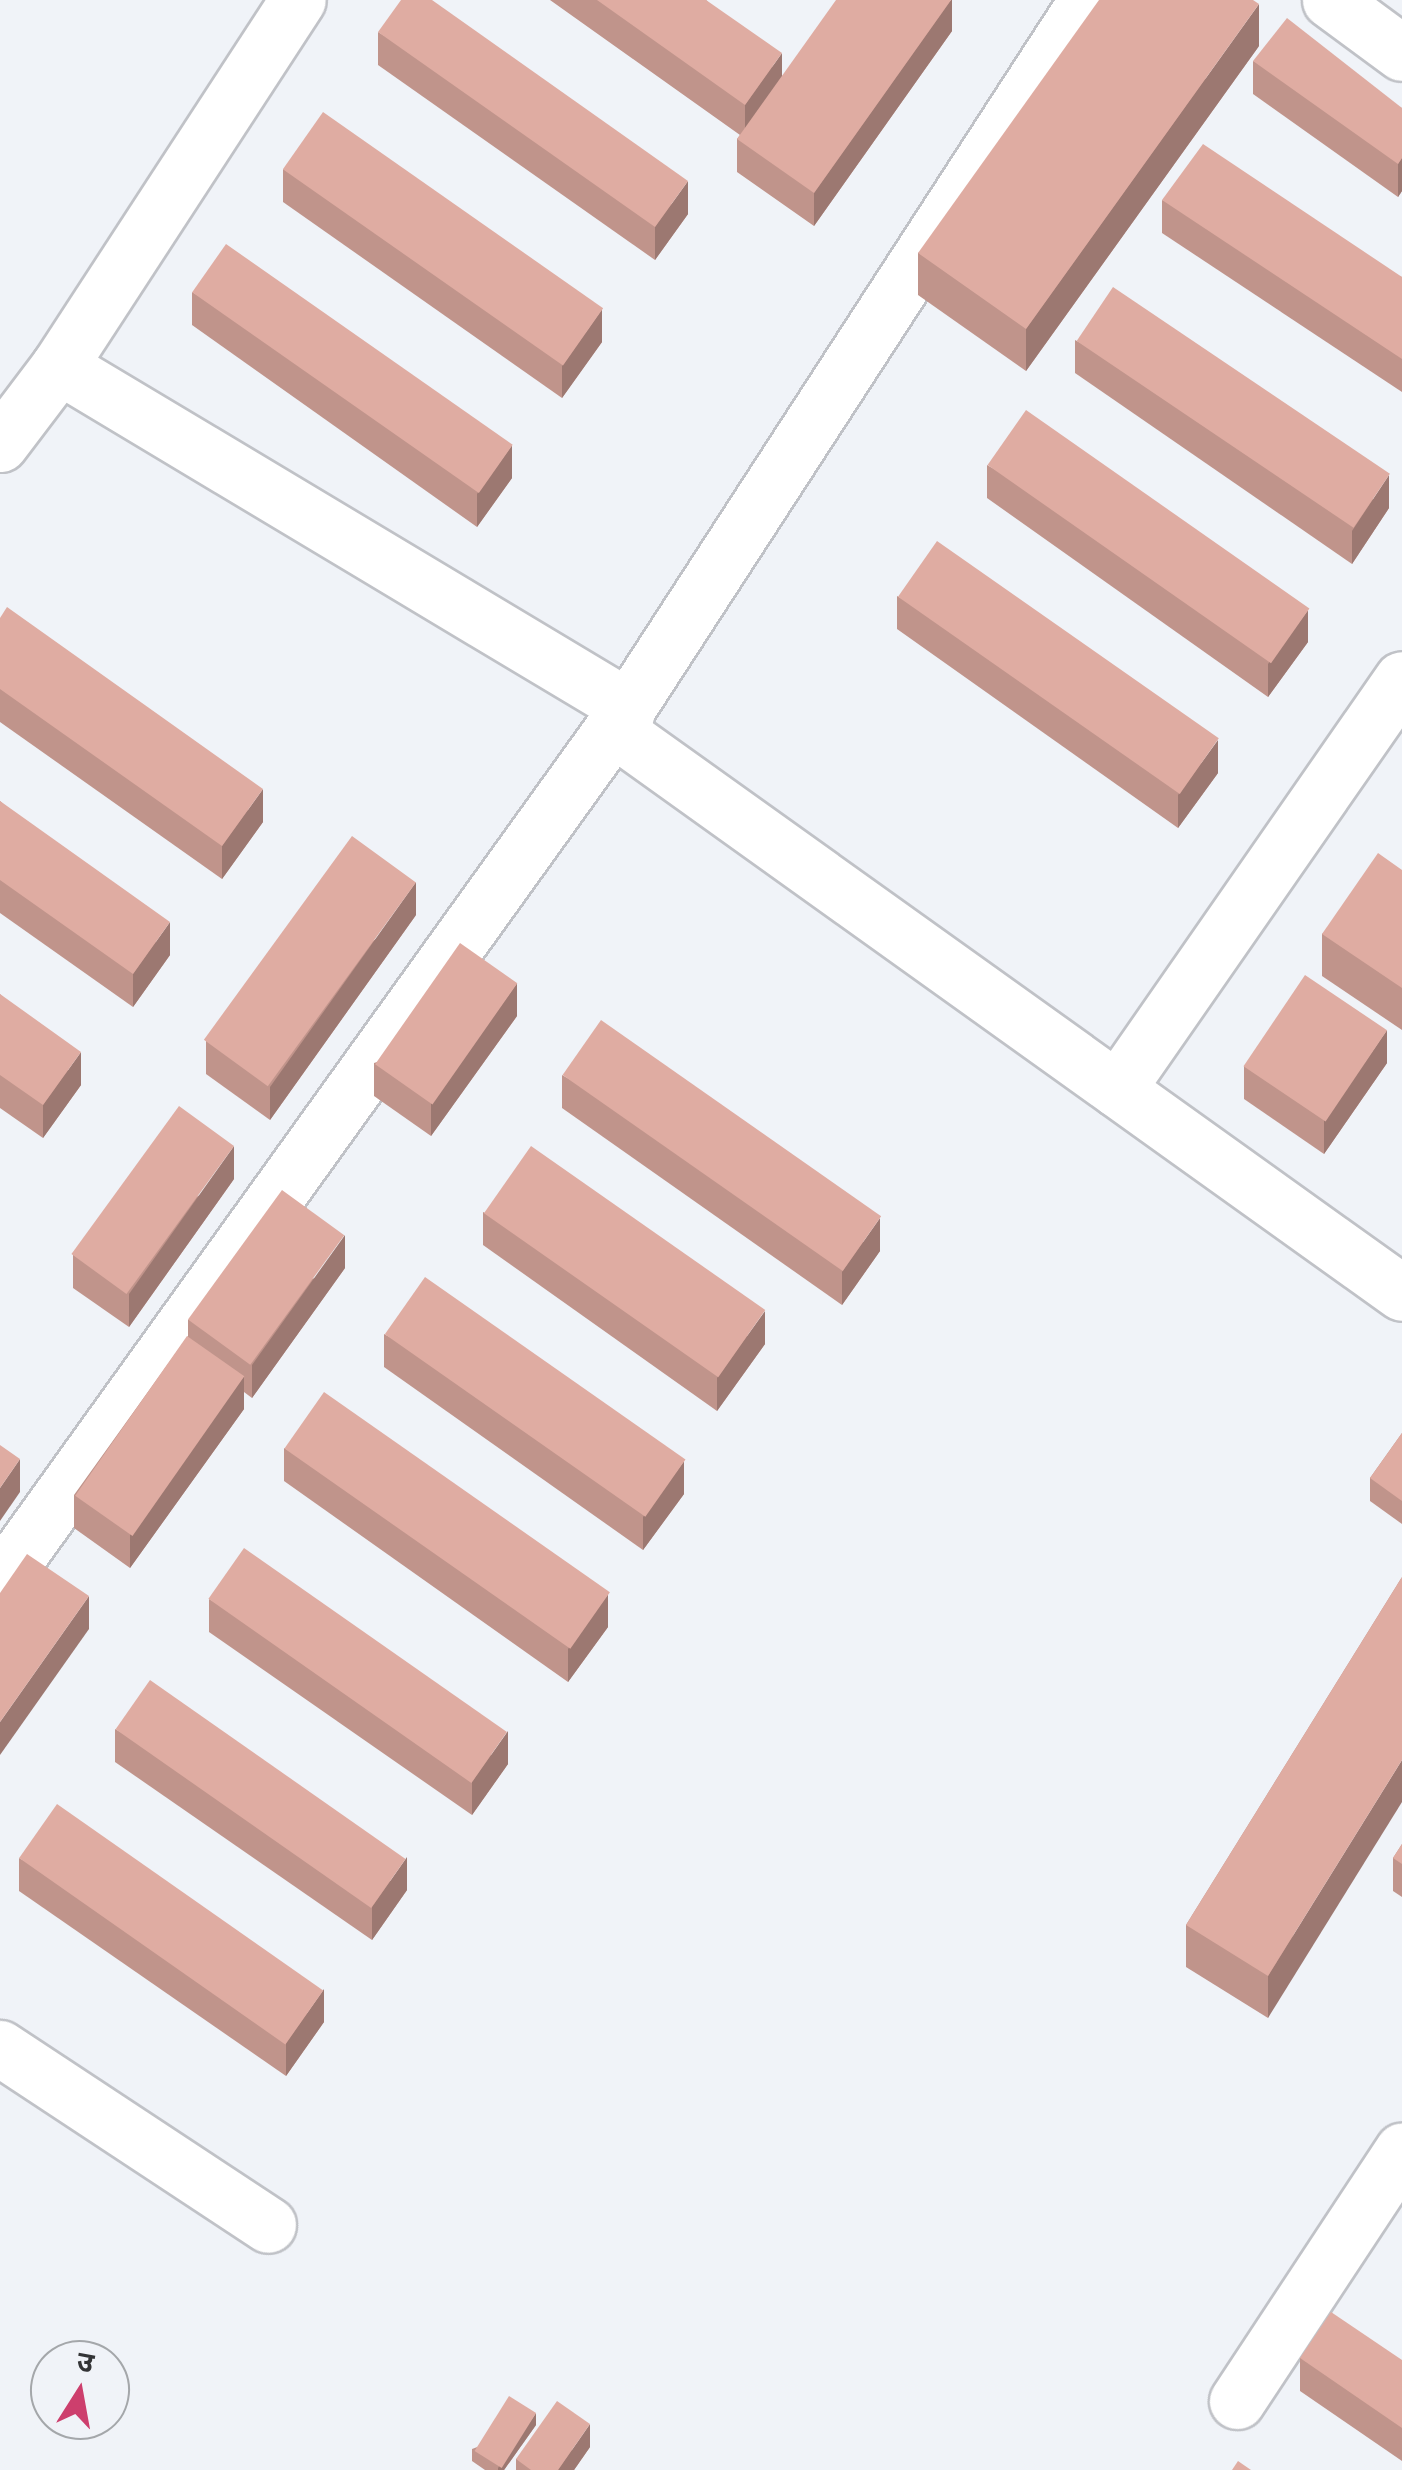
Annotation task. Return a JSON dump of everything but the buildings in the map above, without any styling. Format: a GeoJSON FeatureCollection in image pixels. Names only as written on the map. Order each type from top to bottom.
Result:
{"type":"FeatureCollection","features":[{"type":"Feature","properties":{"kind":"street"},"geometry":{"type":"LineString","coordinates":[[0,444],[59,366],[298,0]]}},
{"type":"Feature","properties":{"kind":"street"},"geometry":{"type":"LineString","coordinates":[[0,1582],[628,708],[1087,0]]}},
{"type":"Feature","properties":{"kind":"street"},"geometry":{"type":"LineString","coordinates":[[1330,0],[1402,53]]}},
{"type":"Feature","properties":{"kind":"street"},"geometry":{"type":"LineString","coordinates":[[59,366],[628,708]]}},
{"type":"Feature","properties":{"kind":"street"},"geometry":{"type":"LineString","coordinates":[[1117,1089],[1402,679]]}},
{"type":"Feature","properties":{"kind":"street"},"geometry":{"type":"LineString","coordinates":[[628,708],[622,734],[1402,1293]]}},
{"type":"Feature","properties":{"kind":"street"},"geometry":{"type":"LineString","coordinates":[[0,2048],[268,2225]]}},
{"type":"Feature","properties":{"kind":"street"},"geometry":{"type":"LineString","coordinates":[[1238,2401],[1402,2151]]}}]}
